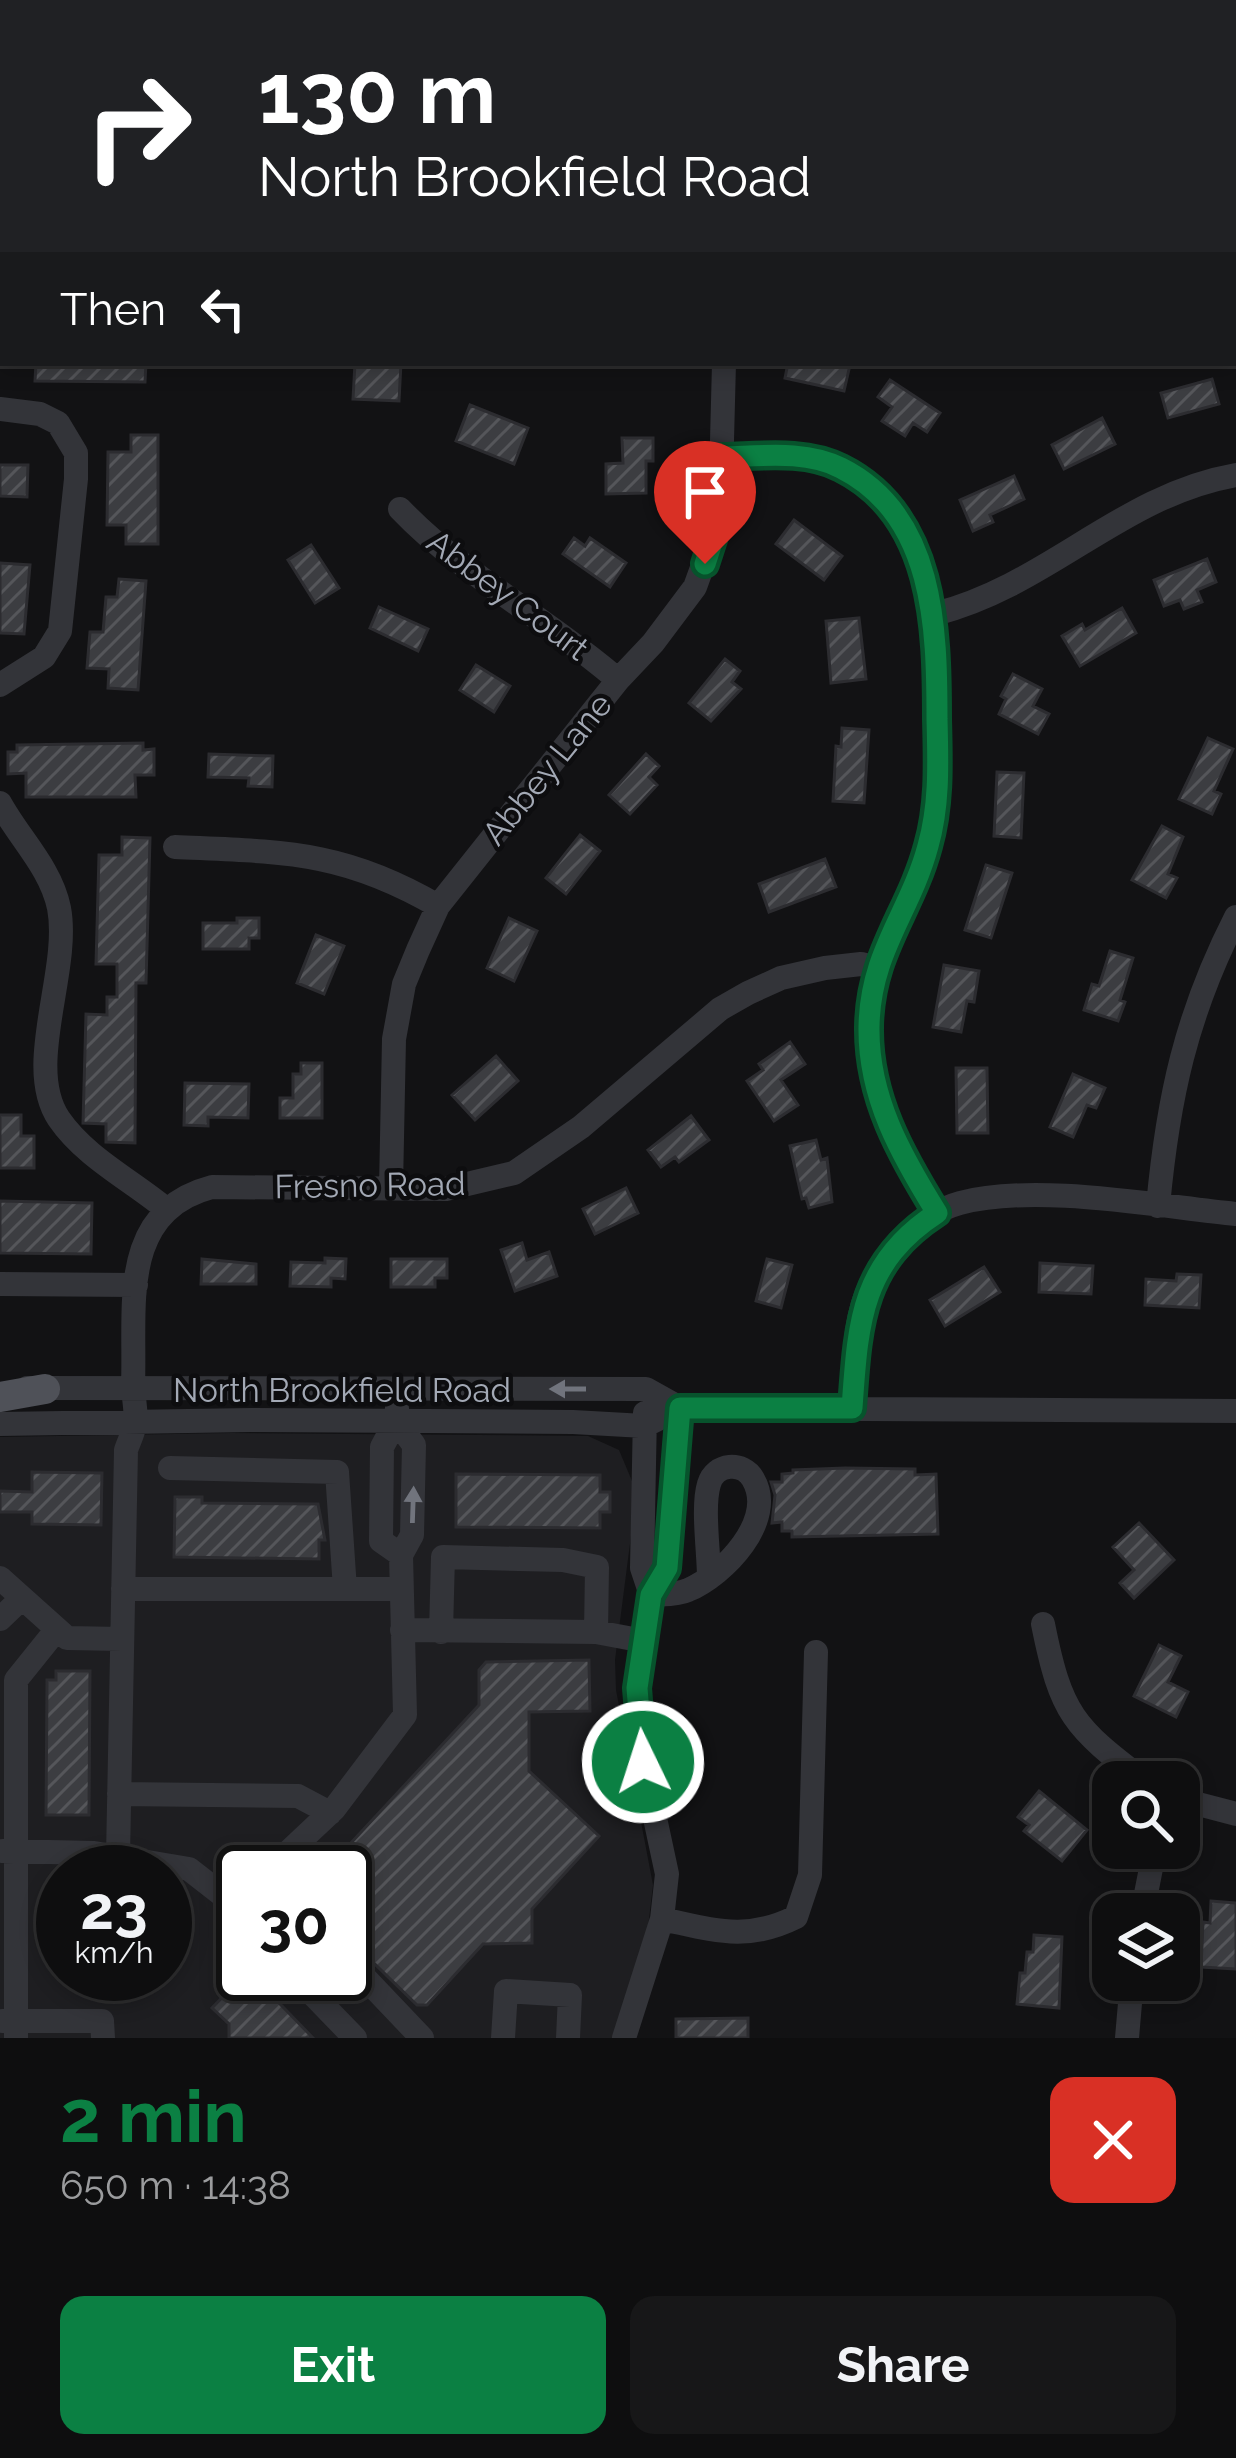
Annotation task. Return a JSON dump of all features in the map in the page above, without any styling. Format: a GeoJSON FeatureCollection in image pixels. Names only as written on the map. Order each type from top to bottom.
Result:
{"type":"FeatureCollection","features":[{"type":"Feature","properties":{"kind":"main road"},"geometry":{"type":"LineString","coordinates":[[0,1397],[45,1389]]}},
{"type":"Feature","properties":{"kind":"street","name":"Abbey Lane"},"geometry":{"type":"LineString","coordinates":[[391,1186],[392,1066],[404,985],[438,906],[618,680],[653,644],[694,587],[720,518],[724,366]]}},
{"type":"Feature","properties":{"kind":"street"},"geometry":{"type":"LineString","coordinates":[[0,409],[40,414],[58,423],[76,453],[76,479],[60,631],[44,657],[0,685]]}},
{"type":"Feature","properties":{"kind":"street"},"geometry":{"type":"LineString","coordinates":[[724,457],[793,456],[823,461],[853,476],[900,521],[923,571],[934,614],[938,781],[932,831],[920,872],[877,968],[869,1024],[873,1081],[890,1131],[937,1213]]}},
{"type":"Feature","properties":{"kind":"street"},"geometry":{"type":"LineString","coordinates":[[934,614],[1023,581],[1157,500],[1236,475]]}},
{"type":"Feature","properties":{"kind":"street","name":"Abbey Court"},"geometry":{"type":"LineString","coordinates":[[400,508],[452,560],[534,614],[618,680]]}},
{"type":"Feature","properties":{"kind":"street"},"geometry":{"type":"LineString","coordinates":[[0,803],[54,888],[60,913],[59,968],[46,1054],[50,1099],[57,1117],[82,1146],[166,1209],[145,1236],[136,1286],[136,1422],[126,1450],[118,1845]]}},
{"type":"Feature","properties":{"kind":"street"},"geometry":{"type":"LineString","coordinates":[[175,847],[295,853],[334,860],[364,869],[438,906]]}},
{"type":"Feature","properties":{"kind":"street"},"geometry":{"type":"LineString","coordinates":[[1158,1206],[1165,1123],[1178,1066],[1198,1003],[1236,917]]}},
{"type":"Feature","properties":{"kind":"street","name":"Fresno Road"},"geometry":{"type":"LineString","coordinates":[[166,1209],[188,1193],[212,1187],[446,1190],[514,1173],[581,1127],[692,1032],[748,993],[781,978],[825,968],[861,964],[877,968]]}},
{"type":"Feature","properties":{"kind":"street"},"geometry":{"type":"LineString","coordinates":[[852,1408],[863,1303],[883,1263],[902,1240],[937,1213],[960,1203],[1004,1197],[1236,1214]]}},
{"type":"Feature","properties":{"kind":"street"},"geometry":{"type":"LineString","coordinates":[[0,1284],[136,1286]]}},
{"type":"Feature","properties":{"kind":"street","name":"North Brookfield Road"},"geometry":{"type":"LineString","coordinates":[[0,1388],[646,1389],[680,1408]]}},
{"type":"Feature","properties":{"kind":"street"},"geometry":{"type":"LineString","coordinates":[[646,1389],[642,1568],[651,1595]]}},
{"type":"Feature","properties":{"kind":"street"},"geometry":{"type":"LineString","coordinates":[[296,1845],[330,1813],[405,1715],[401,1555],[381,1540],[382,1447],[396,1421],[398,1390]]}},
{"type":"Feature","properties":{"kind":"street"},"geometry":{"type":"LineString","coordinates":[[624,2038],[662,1919],[667,1874],[643,1762],[637,1688],[651,1595],[667,1568],[680,1408]]}},
{"type":"Feature","properties":{"kind":"street","name":"North Brookfield Road"},"geometry":{"type":"LineString","coordinates":[[0,1424],[396,1421],[644,1426],[680,1408],[1236,1411]]}},
{"type":"Feature","properties":{"kind":"street"},"geometry":{"type":"LineString","coordinates":[[170,1468],[337,1472],[345,1589]]}},
{"type":"Feature","properties":{"kind":"street"},"geometry":{"type":"LineString","coordinates":[[441,1632],[443,1557],[563,1559],[597,1567],[596,1632]]}},
{"type":"Feature","properties":{"kind":"street"},"geometry":{"type":"LineString","coordinates":[[0,1578],[67,1638],[122,1640]]}},
{"type":"Feature","properties":{"kind":"street"},"geometry":{"type":"LineString","coordinates":[[651,1595],[685,1592],[709,1578]]}},
{"type":"Feature","properties":{"kind":"street"},"geometry":{"type":"LineString","coordinates":[[123,1589],[401,1589]]}},
{"type":"Feature","properties":{"kind":"street"},"geometry":{"type":"LineString","coordinates":[[0,1619],[22,1598]]}},
{"type":"Feature","properties":{"kind":"street"},"geometry":{"type":"LineString","coordinates":[[1042,1624],[1062,1701],[1095,1744],[1118,1761]]}},
{"type":"Feature","properties":{"kind":"street"},"geometry":{"type":"LineString","coordinates":[[56,1629],[16,1680],[8,1851],[11,2026],[102,2021],[103,2038]]}},
{"type":"Feature","properties":{"kind":"street"},"geometry":{"type":"LineString","coordinates":[[402,1630],[596,1632],[644,1641]]}},
{"type":"Feature","properties":{"kind":"street"},"geometry":{"type":"LineString","coordinates":[[662,1919],[732,1933],[766,1932],[796,1917],[810,1875],[816,1652]]}},
{"type":"Feature","properties":{"kind":"street"},"geometry":{"type":"LineString","coordinates":[[119,1795],[298,1796],[330,1813]]}},
{"type":"Feature","properties":{"kind":"street"},"geometry":{"type":"LineString","coordinates":[[1200,1805],[1236,1814]]}},
{"type":"Feature","properties":{"kind":"street"},"geometry":{"type":"LineString","coordinates":[[372,1985],[422,2038]]}},
{"type":"Feature","properties":{"kind":"street"},"geometry":{"type":"LineString","coordinates":[[502,2038],[506,1991],[570,1995],[568,2038]]}},
{"type":"Feature","properties":{"kind":"street"},"geometry":{"type":"LineString","coordinates":[[319,2001],[355,2038]]}},
{"type":"Feature","properties":{"kind":"street"},"geometry":{"type":"LineString","coordinates":[[1127,2038],[1130,2001]]}},
{"type":"Feature","properties":{"kind":"shaded area"},"geometry":{"type":"Polygon","coordinates":[[[232,1433],[588,1436],[619,1450],[632,1481],[632,1528],[615,1660],[616,1690],[653,1885],[647,1936],[614,2038],[0,2038],[0,1437],[232,1433]]]}},
{"type":"Feature","properties":{"kind":"building"},"geometry":{"type":"Polygon","coordinates":[[[36,366],[146,366],[145,382],[35,381],[36,366]]]}},
{"type":"Feature","properties":{"kind":"building"},"geometry":{"type":"Polygon","coordinates":[[[355,366],[401,366],[399,401],[353,399],[355,366]]]}},
{"type":"Feature","properties":{"kind":"building"},"geometry":{"type":"Polygon","coordinates":[[[787,366],[850,366],[844,391],[785,378],[787,366]]]}},
{"type":"Feature","properties":{"kind":"building"},"geometry":{"type":"Polygon","coordinates":[[[1212,379],[1219,404],[1168,418],[1161,393],[1212,379]]]}},
{"type":"Feature","properties":{"kind":"building"},"geometry":{"type":"Polygon","coordinates":[[[890,380],[940,413],[927,432],[913,423],[905,436],[882,421],[892,407],[878,397],[890,380]]]}},
{"type":"Feature","properties":{"kind":"building"},"geometry":{"type":"Polygon","coordinates":[[[470,405],[528,428],[514,464],[456,441],[470,405]]]}},
{"type":"Feature","properties":{"kind":"building"},"geometry":{"type":"Polygon","coordinates":[[[1102,418],[1115,444],[1064,469],[1052,445],[1102,418]]]}},
{"type":"Feature","properties":{"kind":"building"},"geometry":{"type":"Polygon","coordinates":[[[131,435],[158,435],[158,544],[126,544],[126,525],[107,525],[108,452],[131,452],[131,435]]]}},
{"type":"Feature","properties":{"kind":"building"},"geometry":{"type":"Polygon","coordinates":[[[622,438],[653,438],[653,461],[646,461],[646,493],[606,494],[606,464],[623,463],[622,438]]]}},
{"type":"Feature","properties":{"kind":"building"},"geometry":{"type":"Polygon","coordinates":[[[0,465],[28,465],[27,497],[0,496],[0,465]]]}},
{"type":"Feature","properties":{"kind":"building"},"geometry":{"type":"Polygon","coordinates":[[[1014,476],[1024,499],[990,515],[993,522],[973,531],[960,500],[1014,476]]]}},
{"type":"Feature","properties":{"kind":"building"},"geometry":{"type":"Polygon","coordinates":[[[794,520],[842,556],[824,580],[776,544],[794,520]]]}},
{"type":"Feature","properties":{"kind":"building"},"geometry":{"type":"Polygon","coordinates":[[[574,538],[585,546],[590,538],[626,563],[610,587],[563,554],[574,538]]]}},
{"type":"Feature","properties":{"kind":"building"},"geometry":{"type":"Polygon","coordinates":[[[311,545],[339,588],[315,603],[288,560],[311,545]]]}},
{"type":"Feature","properties":{"kind":"building"},"geometry":{"type":"Polygon","coordinates":[[[1207,559],[1216,582],[1197,590],[1202,602],[1184,609],[1180,600],[1164,606],[1154,580],[1207,559]]]}},
{"type":"Feature","properties":{"kind":"building"},"geometry":{"type":"Polygon","coordinates":[[[0,563],[30,565],[24,634],[0,633],[0,563]]]}},
{"type":"Feature","properties":{"kind":"building"},"geometry":{"type":"Polygon","coordinates":[[[119,579],[146,581],[138,690],[108,688],[109,669],[87,668],[90,632],[103,632],[106,597],[117,597],[119,579]]]}},
{"type":"Feature","properties":{"kind":"building"},"geometry":{"type":"Polygon","coordinates":[[[379,607],[428,629],[418,651],[370,628],[379,607]]]}},
{"type":"Feature","properties":{"kind":"building"},"geometry":{"type":"Polygon","coordinates":[[[1122,608],[1136,633],[1080,666],[1062,636],[1082,624],[1085,630],[1122,608]]]}},
{"type":"Feature","properties":{"kind":"building"},"geometry":{"type":"Polygon","coordinates":[[[859,618],[866,679],[831,683],[826,621],[859,618]]]}},
{"type":"Feature","properties":{"kind":"building"},"geometry":{"type":"Polygon","coordinates":[[[725,659],[740,671],[732,682],[741,689],[711,721],[689,703],[725,659]]]}},
{"type":"Feature","properties":{"kind":"building"},"geometry":{"type":"Polygon","coordinates":[[[476,665],[510,686],[494,712],[460,690],[476,665]]]}},
{"type":"Feature","properties":{"kind":"building"},"geometry":{"type":"Polygon","coordinates":[[[1013,674],[1042,689],[1033,706],[1049,714],[1038,734],[999,714],[1006,699],[1001,696],[1013,674]]]}},
{"type":"Feature","properties":{"kind":"building"},"geometry":{"type":"Polygon","coordinates":[[[842,728],[869,730],[864,803],[833,801],[836,746],[841,747],[842,728]]]}},
{"type":"Feature","properties":{"kind":"building"},"geometry":{"type":"Polygon","coordinates":[[[1208,738],[1233,749],[1214,791],[1221,794],[1212,814],[1179,799],[1208,738]]]}},
{"type":"Feature","properties":{"kind":"building"},"geometry":{"type":"Polygon","coordinates":[[[143,743],[143,750],[154,749],[154,775],[135,775],[136,797],[26,797],[26,773],[8,774],[8,752],[17,752],[17,745],[143,743]]]}},
{"type":"Feature","properties":{"kind":"building"},"geometry":{"type":"Polygon","coordinates":[[[209,754],[273,756],[272,787],[248,786],[249,778],[208,777],[209,754]]]}},
{"type":"Feature","properties":{"kind":"building"},"geometry":{"type":"Polygon","coordinates":[[[646,754],[659,766],[649,777],[657,785],[630,814],[609,795],[646,754]]]}},
{"type":"Feature","properties":{"kind":"building"},"geometry":{"type":"Polygon","coordinates":[[[997,772],[1024,773],[1021,838],[994,836],[997,772]]]}},
{"type":"Feature","properties":{"kind":"building"},"geometry":{"type":"Polygon","coordinates":[[[1162,826],[1183,837],[1168,874],[1177,878],[1166,898],[1132,880],[1162,826]]]}},
{"type":"Feature","properties":{"kind":"building"},"geometry":{"type":"Polygon","coordinates":[[[580,835],[600,851],[566,894],[546,878],[580,835]]]}},
{"type":"Feature","properties":{"kind":"building"},"geometry":{"type":"Polygon","coordinates":[[[122,837],[150,838],[146,983],[136,983],[135,1143],[106,1142],[106,1124],[83,1123],[86,1014],[107,1015],[107,997],[117,997],[117,964],[96,964],[99,855],[122,855],[122,837]]]}},
{"type":"Feature","properties":{"kind":"building"},"geometry":{"type":"Polygon","coordinates":[[[825,859],[836,887],[769,912],[759,884],[825,859]]]}},
{"type":"Feature","properties":{"kind":"building"},"geometry":{"type":"Polygon","coordinates":[[[986,865],[1012,873],[991,938],[965,930],[986,865]]]}},
{"type":"Feature","properties":{"kind":"building"},"geometry":{"type":"Polygon","coordinates":[[[237,918],[259,918],[259,938],[249,938],[249,949],[203,949],[203,923],[237,923],[237,918]]]}},
{"type":"Feature","properties":{"kind":"building"},"geometry":{"type":"Polygon","coordinates":[[[509,918],[537,931],[514,981],[487,968],[509,918]]]}},
{"type":"Feature","properties":{"kind":"building"},"geometry":{"type":"Polygon","coordinates":[[[316,935],[344,946],[324,994],[297,983],[316,935]]]}},
{"type":"Feature","properties":{"kind":"building"},"geometry":{"type":"Polygon","coordinates":[[[1110,951],[1133,958],[1118,1021],[1084,1010],[1092,984],[1099,986],[1110,951]]]}},
{"type":"Feature","properties":{"kind":"building"},"geometry":{"type":"Polygon","coordinates":[[[944,965],[979,971],[974,1002],[967,1001],[961,1032],[933,1027],[944,965]]]}},
{"type":"Feature","properties":{"kind":"building"},"geometry":{"type":"Polygon","coordinates":[[[790,1042],[805,1064],[781,1080],[798,1105],[774,1121],[747,1081],[763,1070],[759,1064],[790,1042]]]}},
{"type":"Feature","properties":{"kind":"building"},"geometry":{"type":"Polygon","coordinates":[[[496,1056],[518,1081],[475,1120],[452,1095],[496,1056]]]}},
{"type":"Feature","properties":{"kind":"building"},"geometry":{"type":"Polygon","coordinates":[[[301,1063],[322,1063],[322,1118],[280,1118],[280,1098],[293,1098],[293,1074],[301,1074],[301,1063]]]}},
{"type":"Feature","properties":{"kind":"building"},"geometry":{"type":"Polygon","coordinates":[[[956,1068],[987,1068],[988,1133],[957,1133],[956,1068]]]}},
{"type":"Feature","properties":{"kind":"building"},"geometry":{"type":"Polygon","coordinates":[[[1073,1074],[1105,1088],[1096,1108],[1087,1105],[1073,1137],[1050,1127],[1073,1074]]]}},
{"type":"Feature","properties":{"kind":"building"},"geometry":{"type":"Polygon","coordinates":[[[185,1083],[249,1084],[248,1118],[208,1117],[208,1126],[184,1125],[185,1083]]]}},
{"type":"Feature","properties":{"kind":"building"},"geometry":{"type":"Polygon","coordinates":[[[0,1115],[21,1115],[21,1136],[34,1136],[34,1168],[0,1168],[0,1115]]]}},
{"type":"Feature","properties":{"kind":"building"},"geometry":{"type":"Polygon","coordinates":[[[691,1116],[709,1140],[679,1162],[675,1157],[661,1167],[648,1150],[691,1116]]]}},
{"type":"Feature","properties":{"kind":"building"},"geometry":{"type":"Polygon","coordinates":[[[816,1140],[821,1160],[827,1158],[832,1202],[809,1208],[806,1198],[802,1199],[790,1146],[816,1140]]]}},
{"type":"Feature","properties":{"kind":"building"},"geometry":{"type":"Polygon","coordinates":[[[626,1188],[638,1213],[595,1234],[583,1209],[626,1188]]]}},
{"type":"Feature","properties":{"kind":"building"},"geometry":{"type":"Polygon","coordinates":[[[0,1201],[92,1203],[91,1254],[0,1253],[0,1201]]]}},
{"type":"Feature","properties":{"kind":"building"},"geometry":{"type":"Polygon","coordinates":[[[522,1243],[527,1260],[549,1252],[557,1276],[515,1291],[501,1250],[522,1243]]]}},
{"type":"Feature","properties":{"kind":"building"},"geometry":{"type":"Polygon","coordinates":[[[325,1258],[346,1259],[345,1279],[331,1278],[331,1287],[290,1286],[291,1262],[325,1263],[325,1258]]]}},
{"type":"Feature","properties":{"kind":"building"},"geometry":{"type":"Polygon","coordinates":[[[202,1259],[256,1264],[256,1284],[201,1284],[202,1259]]]}},
{"type":"Feature","properties":{"kind":"building"},"geometry":{"type":"Polygon","coordinates":[[[391,1259],[447,1259],[447,1278],[435,1278],[435,1287],[391,1287],[391,1259]]]}},
{"type":"Feature","properties":{"kind":"building"},"geometry":{"type":"Polygon","coordinates":[[[767,1259],[792,1265],[781,1308],[756,1301],[767,1259]]]}},
{"type":"Feature","properties":{"kind":"building"},"geometry":{"type":"Polygon","coordinates":[[[1040,1263],[1093,1266],[1091,1294],[1039,1292],[1040,1263]]]}},
{"type":"Feature","properties":{"kind":"building"},"geometry":{"type":"Polygon","coordinates":[[[984,1267],[1000,1292],[945,1326],[930,1300],[984,1267]]]}},
{"type":"Feature","properties":{"kind":"building"},"geometry":{"type":"Polygon","coordinates":[[[1177,1274],[1201,1275],[1199,1308],[1145,1305],[1146,1279],[1176,1281],[1177,1274]]]}},
{"type":"Feature","properties":{"kind":"building"},"geometry":{"type":"Polygon","coordinates":[[[915,1469],[915,1475],[936,1474],[938,1534],[792,1537],[792,1531],[782,1531],[782,1522],[772,1523],[775,1495],[771,1482],[782,1482],[782,1474],[793,1470],[915,1469]]]}},
{"type":"Feature","properties":{"kind":"building"},"geometry":{"type":"Polygon","coordinates":[[[32,1472],[102,1473],[101,1525],[32,1524],[32,1512],[0,1512],[0,1491],[32,1492],[32,1472]]]}},
{"type":"Feature","properties":{"kind":"building"},"geometry":{"type":"Polygon","coordinates":[[[456,1474],[600,1475],[600,1492],[610,1492],[610,1512],[600,1512],[600,1528],[456,1527],[456,1474]]]}},
{"type":"Feature","properties":{"kind":"building"},"geometry":{"type":"Polygon","coordinates":[[[175,1497],[202,1497],[202,1503],[318,1504],[325,1540],[319,1540],[319,1559],[174,1557],[175,1497]]]}},
{"type":"Feature","properties":{"kind":"building"},"geometry":{"type":"Polygon","coordinates":[[[1139,1523],[1174,1560],[1134,1598],[1120,1583],[1134,1570],[1113,1547],[1139,1523]]]}},
{"type":"Feature","properties":{"kind":"building"},"geometry":{"type":"Polygon","coordinates":[[[1159,1645],[1181,1656],[1168,1682],[1188,1692],[1176,1717],[1134,1696],[1159,1645]]]}},
{"type":"Feature","properties":{"kind":"building"},"geometry":{"type":"Polygon","coordinates":[[[589,1660],[590,1711],[529,1712],[529,1771],[599,1836],[532,1909],[532,1943],[483,1944],[427,2005],[417,2005],[372,1961],[372,1845],[349,1845],[479,1705],[479,1670],[486,1662],[589,1660]]]}},
{"type":"Feature","properties":{"kind":"building"},"geometry":{"type":"Polygon","coordinates":[[[56,1671],[90,1671],[89,1815],[46,1815],[47,1680],[56,1680],[56,1671]]]}},
{"type":"Feature","properties":{"kind":"building"},"geometry":{"type":"Polygon","coordinates":[[[1039,1791],[1087,1830],[1062,1861],[1024,1831],[1029,1825],[1018,1817],[1039,1791]]]}},
{"type":"Feature","properties":{"kind":"building"},"geometry":{"type":"Polygon","coordinates":[[[1211,1901],[1236,1903],[1236,1969],[1201,1967],[1203,1922],[1210,1923],[1211,1901]]]}},
{"type":"Feature","properties":{"kind":"building"},"geometry":{"type":"Polygon","coordinates":[[[1034,1935],[1062,1937],[1059,2008],[1017,2004],[1020,1973],[1025,1973],[1027,1952],[1033,1952],[1034,1935]]]}},
{"type":"Feature","properties":{"kind":"building"},"geometry":{"type":"Polygon","coordinates":[[[219,2001],[277,2001],[313,2038],[229,2038],[229,2024],[212,2008],[219,2001]]]}},
{"type":"Feature","properties":{"kind":"building"},"geometry":{"type":"Polygon","coordinates":[[[748,2018],[748,2038],[676,2038],[676,2019],[748,2018]]]}},
{"type":"Feature","properties":{"kind":"route"},"geometry":{"type":"LineString","coordinates":[[643,1762],[637,1688],[651,1595],[667,1568],[680,1408],[852,1408],[863,1303],[883,1263],[918,1225],[937,1213],[890,1131],[869,1054],[877,968],[920,872],[936,806],[937,679],[930,590],[900,521],[884,501],[843,469],[793,456],[724,457],[720,518],[705,564]]}}]}
